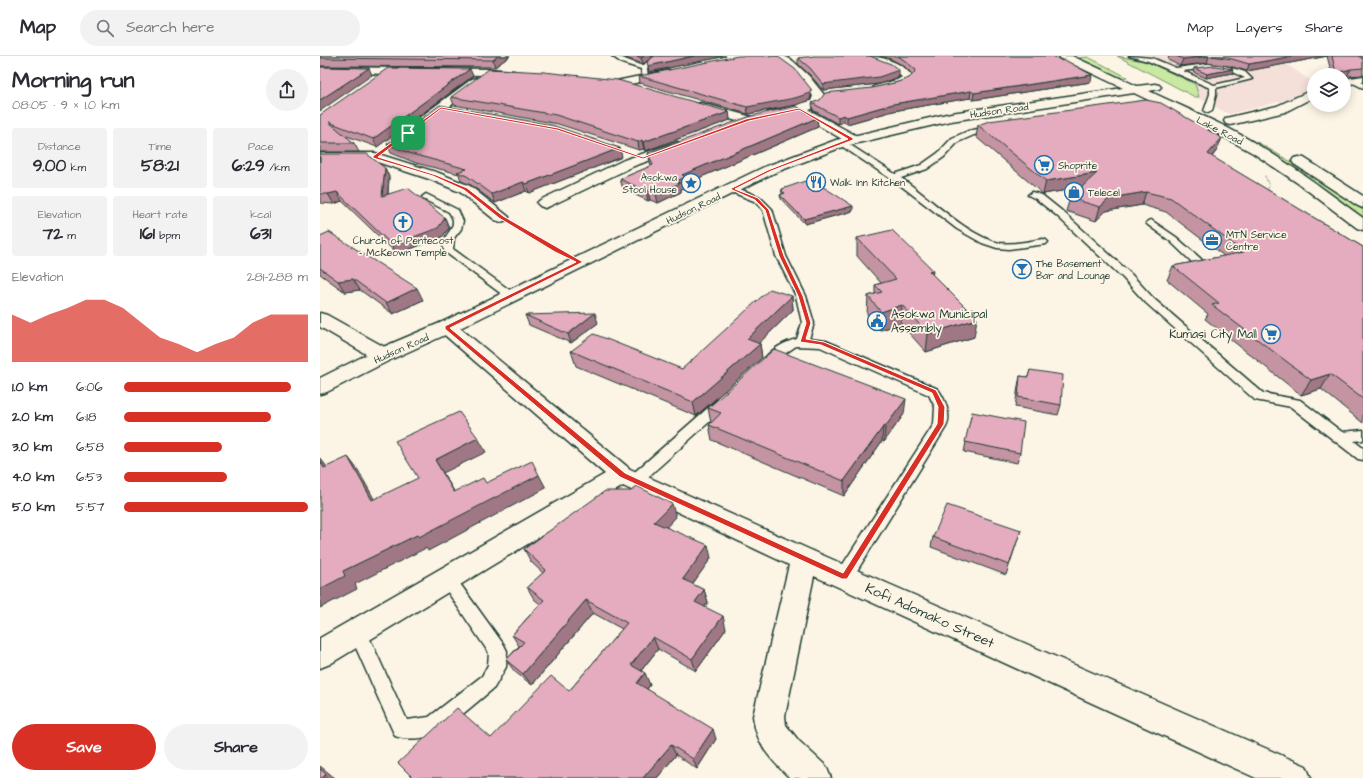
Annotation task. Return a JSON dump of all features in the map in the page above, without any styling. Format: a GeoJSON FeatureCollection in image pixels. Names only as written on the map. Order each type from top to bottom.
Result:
{"type":"FeatureCollection","features":[{"type":"Feature","properties":{"kind":"street"},"geometry":{"type":"LineString","coordinates":[[776,56],[786,61],[808,80],[819,96]]}},
{"type":"Feature","properties":{"kind":"street"},"geometry":{"type":"LineString","coordinates":[[867,56],[895,67],[905,73],[908,78],[901,83],[869,89]]}},
{"type":"Feature","properties":{"kind":"street","name":"Lake Road"},"geometry":{"type":"LineString","coordinates":[[1064,56],[1217,128],[1258,150],[1304,181],[1363,225]]}},
{"type":"Feature","properties":{"kind":"street"},"geometry":{"type":"LineString","coordinates":[[786,61],[802,59]]}},
{"type":"Feature","properties":{"kind":"street"},"geometry":{"type":"LineString","coordinates":[[422,71],[434,61]]}},
{"type":"Feature","properties":{"kind":"street"},"geometry":{"type":"LineString","coordinates":[[320,70],[488,72],[526,75]]}},
{"type":"Feature","properties":{"kind":"street"},"geometry":{"type":"LineString","coordinates":[[621,83],[644,73],[682,70]]}},
{"type":"Feature","properties":{"kind":"street","name":"Lake Road"},"geometry":{"type":"LineString","coordinates":[[1122,70],[1230,121],[1279,149]]}},
{"type":"Feature","properties":{"kind":"street"},"geometry":{"type":"LineString","coordinates":[[370,84],[388,71]]}},
{"type":"Feature","properties":{"kind":"street"},"geometry":{"type":"LineString","coordinates":[[411,130],[488,72]]}},
{"type":"Feature","properties":{"kind":"street"},"geometry":{"type":"LineString","coordinates":[[1351,80],[1363,79]]}},
{"type":"Feature","properties":{"kind":"street"},"geometry":{"type":"LineString","coordinates":[[608,81],[621,83],[644,90]]}},
{"type":"Feature","properties":{"kind":"street","name":"Hudson Road"},"geometry":{"type":"LineString","coordinates":[[320,387],[383,355],[447,327],[769,170],[846,141],[951,117],[1156,87]]}},
{"type":"Feature","properties":{"kind":"street"},"geometry":{"type":"LineString","coordinates":[[819,96],[833,94]]}},
{"type":"Feature","properties":{"kind":"street"},"geometry":{"type":"LineString","coordinates":[[726,128],[748,120],[799,109],[816,103],[819,96]]}},
{"type":"Feature","properties":{"kind":"street"},"geometry":{"type":"LineString","coordinates":[[1230,121],[1281,109],[1307,96]]}},
{"type":"Feature","properties":{"kind":"street"},"geometry":{"type":"LineString","coordinates":[[690,104],[748,120]]}},
{"type":"Feature","properties":{"kind":"street"},"geometry":{"type":"LineString","coordinates":[[441,108],[456,111]]}},
{"type":"Feature","properties":{"kind":"street"},"geometry":{"type":"LineString","coordinates":[[799,109],[846,141]]}},
{"type":"Feature","properties":{"kind":"street"},"geometry":{"type":"LineString","coordinates":[[545,203],[629,163],[691,141]]}},
{"type":"Feature","properties":{"kind":"street"},"geometry":{"type":"LineString","coordinates":[[374,157],[387,148]]}},
{"type":"Feature","properties":{"kind":"street"},"geometry":{"type":"LineString","coordinates":[[622,151],[643,158]]}},
{"type":"Feature","properties":{"kind":"street"},"geometry":{"type":"LineString","coordinates":[[320,157],[374,157],[434,176],[466,189],[501,217]]}},
{"type":"Feature","properties":{"kind":"street"},"geometry":{"type":"LineString","coordinates":[[1291,157],[1316,171],[1363,204]]}},
{"type":"Feature","properties":{"kind":"street"},"geometry":{"type":"LineString","coordinates":[[320,319],[383,355]]}},
{"type":"Feature","properties":{"kind":"street","name":"Kofi Adomako Street"},"geometry":{"type":"LineString","coordinates":[[447,327],[628,478],[804,559],[1294,778]]}},
{"type":"Feature","properties":{"kind":"street"},"geometry":{"type":"LineString","coordinates":[[320,654],[447,579],[628,478]]}},
{"type":"Feature","properties":{"kind":"street"},"geometry":{"type":"LineString","coordinates":[[804,559],[770,716],[771,731],[787,753],[814,778]]}},
{"type":"Feature","properties":{"kind":"lane"},"geometry":{"type":"LineString","coordinates":[[615,56],[616,58],[644,73],[651,61],[663,57]]}},
{"type":"Feature","properties":{"kind":"lane"},"geometry":{"type":"LineString","coordinates":[[1132,56],[1150,59],[1213,87],[1249,79],[1248,76],[1235,70],[1216,65],[1177,70]]}},
{"type":"Feature","properties":{"kind":"lane"},"geometry":{"type":"LineString","coordinates":[[1150,59],[1166,57]]}},
{"type":"Feature","properties":{"kind":"lane"},"geometry":{"type":"LineString","coordinates":[[1351,82],[1363,86]]}},
{"type":"Feature","properties":{"kind":"lane"},"geometry":{"type":"LineString","coordinates":[[1208,111],[1214,94],[1213,87]]}},
{"type":"Feature","properties":{"kind":"lane"},"geometry":{"type":"LineString","coordinates":[[894,177],[924,167],[942,155],[955,140],[970,133],[997,127]]}},
{"type":"Feature","properties":{"kind":"lane"},"geometry":{"type":"LineString","coordinates":[[846,141],[958,225],[980,239],[997,245],[1016,246],[1043,242]]}},
{"type":"Feature","properties":{"kind":"lane"},"geometry":{"type":"LineString","coordinates":[[732,189],[757,199],[767,210],[781,256],[800,296],[808,323],[802,341]]}},
{"type":"Feature","properties":{"kind":"lane"},"geometry":{"type":"LineString","coordinates":[[1032,195],[1039,197],[1058,213],[1127,276],[1150,301],[1260,397],[1295,403],[1363,455]]}},
{"type":"Feature","properties":{"kind":"lane"},"geometry":{"type":"LineString","coordinates":[[426,197],[453,210],[456,215],[458,220],[456,229],[448,238],[448,250],[511,296]]}},
{"type":"Feature","properties":{"kind":"lane"},"geometry":{"type":"LineString","coordinates":[[1151,223],[1173,239],[1197,261]]}},
{"type":"Feature","properties":{"kind":"lane"},"geometry":{"type":"LineString","coordinates":[[758,371],[787,345],[802,341],[822,344],[934,392],[941,407],[941,424],[844,577]]}},
{"type":"Feature","properties":{"kind":"lane"},"geometry":{"type":"LineString","coordinates":[[628,478],[728,397]]}},
{"type":"Feature","properties":{"kind":"lane"},"geometry":{"type":"LineString","coordinates":[[1340,437],[1363,435]]}},
{"type":"Feature","properties":{"kind":"lane"},"geometry":{"type":"LineString","coordinates":[[358,632],[402,729],[433,726],[488,682],[497,667],[498,651],[447,579]]}},
{"type":"Feature","properties":{"kind":"path"},"geometry":{"type":"LineString","coordinates":[[501,217],[556,250],[580,262]]}},
{"type":"Feature","properties":{"kind":"shaded area"},"geometry":{"type":"Polygon","coordinates":[[[1117,56],[1274,56],[1307,78],[1307,88],[1305,91],[1287,100],[1229,114],[1117,56]]]}},
{"type":"Feature","properties":{"kind":"green space"},"geometry":{"type":"Polygon","coordinates":[[[1117,56],[1148,62],[1195,84],[1199,97],[1195,97],[1117,56]]]}},
{"type":"Feature","properties":{"kind":"green space"},"geometry":{"type":"Polygon","coordinates":[[[1088,57],[1127,77],[1122,78],[1079,58],[1088,57]]]}},
{"type":"Feature","properties":{"kind":"green space"},"geometry":{"type":"Polygon","coordinates":[[[1254,143],[1259,143],[1330,185],[1363,210],[1363,219],[1304,174],[1254,143]]]}},
{"type":"Feature","properties":{"kind":"building"},"geometry":{"type":"Polygon","coordinates":[[[320,56],[498,56],[493,60],[320,58],[320,56]]]}},
{"type":"Feature","properties":{"kind":"building"},"geometry":{"type":"Polygon","coordinates":[[[655,56],[694,56],[648,66],[647,62],[655,56]]]}},
{"type":"Feature","properties":{"kind":"building"},"geometry":{"type":"Polygon","coordinates":[[[738,56],[777,56],[795,69],[811,89],[810,93],[795,98],[747,107],[639,76],[738,56]]]}},
{"type":"Feature","properties":{"kind":"building"},"geometry":{"type":"Polygon","coordinates":[[[814,56],[870,56],[891,64],[899,70],[879,77],[823,84],[810,68],[798,58],[814,56]]]}},
{"type":"Feature","properties":{"kind":"building"},"geometry":{"type":"Polygon","coordinates":[[[898,56],[1053,56],[1062,61],[1065,60],[1092,75],[974,93],[971,91],[893,104],[847,117],[844,115],[838,117],[812,103],[820,100],[825,93],[872,88],[909,78],[916,70],[898,56]]]}},
{"type":"Feature","properties":{"kind":"building"},"geometry":{"type":"Polygon","coordinates":[[[1176,56],[1207,56],[1183,59],[1176,56]]]}},
{"type":"Feature","properties":{"kind":"building"},"geometry":{"type":"Polygon","coordinates":[[[1212,56],[1294,56],[1249,64],[1232,59],[1212,56]]]}},
{"type":"Feature","properties":{"kind":"building"},"geometry":{"type":"Polygon","coordinates":[[[1332,56],[1358,56],[1363,59],[1363,68],[1335,68],[1332,56]]]}},
{"type":"Feature","properties":{"kind":"building"},"geometry":{"type":"Polygon","coordinates":[[[1215,66],[1233,69],[1207,74],[1194,68],[1215,66]]]}},
{"type":"Feature","properties":{"kind":"building"},"geometry":{"type":"Polygon","coordinates":[[[320,67],[369,68],[320,100],[320,67]]]}},
{"type":"Feature","properties":{"kind":"building"},"geometry":{"type":"Polygon","coordinates":[[[388,68],[470,69],[373,139],[329,122],[354,143],[320,143],[320,115],[388,68]]]}},
{"type":"Feature","properties":{"kind":"building"},"geometry":{"type":"Polygon","coordinates":[[[489,69],[544,72],[618,80],[729,112],[643,142],[642,140],[638,142],[556,115],[451,97],[489,69]]]}},
{"type":"Feature","properties":{"kind":"building"},"geometry":{"type":"Polygon","coordinates":[[[1146,100],[1161,103],[1222,138],[1208,154],[1363,247],[1363,399],[1330,374],[1311,380],[1212,305],[1219,303],[1173,266],[1244,252],[1171,198],[1146,192],[1110,198],[1100,207],[1070,198],[1097,173],[1046,181],[978,125],[989,121],[1146,100]]]}},
{"type":"Feature","properties":{"kind":"building"},"geometry":{"type":"Polygon","coordinates":[[[440,105],[552,125],[620,148],[526,184],[523,182],[492,194],[467,176],[457,172],[467,169],[412,154],[387,144],[440,105]]]}},
{"type":"Feature","properties":{"kind":"building"},"geometry":{"type":"Polygon","coordinates":[[[796,106],[817,118],[682,175],[686,177],[676,181],[680,183],[656,194],[620,179],[653,165],[648,153],[751,116],[796,106]]]}},
{"type":"Feature","properties":{"kind":"building"},"geometry":{"type":"Polygon","coordinates":[[[320,154],[367,154],[385,168],[382,196],[408,188],[445,218],[438,228],[392,245],[337,192],[320,194],[320,154]]]}},
{"type":"Feature","properties":{"kind":"building"},"geometry":{"type":"Polygon","coordinates":[[[811,179],[853,206],[804,219],[780,195],[785,193],[781,191],[783,190],[782,189],[811,179]]]}},
{"type":"Feature","properties":{"kind":"building"},"geometry":{"type":"Polygon","coordinates":[[[892,230],[933,270],[929,271],[977,319],[928,334],[902,305],[881,312],[868,296],[882,292],[875,285],[896,279],[857,238],[892,230]]]}},
{"type":"Feature","properties":{"kind":"building"},"geometry":{"type":"Polygon","coordinates":[[[329,232],[417,288],[386,303],[353,279],[338,281],[320,268],[320,236],[329,232]]]}},
{"type":"Feature","properties":{"kind":"building"},"geometry":{"type":"Polygon","coordinates":[[[770,289],[792,296],[747,339],[760,344],[693,402],[571,351],[594,334],[682,369],[770,289]]]}},
{"type":"Feature","properties":{"kind":"building"},"geometry":{"type":"Polygon","coordinates":[[[595,313],[568,334],[525,315],[595,313]]]}},
{"type":"Feature","properties":{"kind":"building"},"geometry":{"type":"Polygon","coordinates":[[[774,349],[906,399],[885,427],[883,427],[844,481],[709,425],[721,413],[708,408],[774,349]]]}},
{"type":"Feature","properties":{"kind":"building"},"geometry":{"type":"Polygon","coordinates":[[[1030,370],[1063,375],[1061,405],[1018,397],[1020,376],[1028,377],[1030,370]]]}},
{"type":"Feature","properties":{"kind":"building"},"geometry":{"type":"Polygon","coordinates":[[[459,412],[478,438],[435,460],[454,492],[483,478],[486,483],[532,461],[539,475],[419,537],[417,535],[343,571],[345,576],[320,589],[320,460],[324,468],[348,457],[372,500],[418,478],[395,441],[459,412]]]}},
{"type":"Feature","properties":{"kind":"building"},"geometry":{"type":"Polygon","coordinates":[[[972,412],[1024,422],[1020,453],[965,442],[972,412]]]}},
{"type":"Feature","properties":{"kind":"building"},"geometry":{"type":"Polygon","coordinates":[[[637,486],[672,504],[654,522],[708,545],[683,579],[704,590],[695,602],[723,616],[692,659],[653,637],[631,665],[645,673],[637,683],[713,729],[693,759],[671,745],[643,778],[413,778],[398,763],[457,708],[491,738],[551,676],[569,691],[627,623],[586,600],[523,674],[506,660],[524,642],[512,635],[544,600],[527,587],[546,570],[524,549],[605,491],[631,491],[637,486]]]}},
{"type":"Feature","properties":{"kind":"building"},"geometry":{"type":"Polygon","coordinates":[[[947,505],[1021,530],[1009,565],[933,537],[947,505]]]}},
{"type":"Feature","properties":{"kind":"building"},"geometry":{"type":"Polygon","coordinates":[[[320,769],[326,774],[322,778],[320,778],[320,769]]]}},
{"type":"Feature","properties":{"kind":"place","name":"Shoprite"},"geometry":{"type":"Point","coordinates":[1044,165]}},
{"type":"Feature","properties":{"kind":"place","name":"Walk Inn Kitchen"},"geometry":{"type":"Point","coordinates":[816,182]}},
{"type":"Feature","properties":{"kind":"place","name":"Asokwa Stool House"},"geometry":{"type":"Point","coordinates":[691,183]}},
{"type":"Feature","properties":{"kind":"place","name":"Telecel"},"geometry":{"type":"Point","coordinates":[1074,192]}},
{"type":"Feature","properties":{"kind":"place","name":"Church of Pentecost - McKeown Temple"},"geometry":{"type":"Point","coordinates":[403,222]}},
{"type":"Feature","properties":{"kind":"place","name":"MTN Service Centre"},"geometry":{"type":"Point","coordinates":[1212,240]}},
{"type":"Feature","properties":{"kind":"place","name":"The Basement Bar and Lounge"},"geometry":{"type":"Point","coordinates":[1022,269]}},
{"type":"Feature","properties":{"kind":"place","name":"Asokwa Municipal Assembly"},"geometry":{"type":"Point","coordinates":[877,321]}},
{"type":"Feature","properties":{"kind":"place","name":"Kumasi City Mall"},"geometry":{"type":"Point","coordinates":[1271,334]}},
{"type":"Feature","properties":{"kind":"route"},"geometry":{"type":"LineString","coordinates":[[441,108],[558,129],[643,158],[748,120],[799,109],[852,139],[769,170],[732,189],[757,199],[767,210],[775,232],[781,256],[800,296],[808,323],[802,341],[822,344],[934,392],[941,407],[941,424],[844,577],[622,475],[447,327],[580,262],[556,250],[501,217],[466,189],[434,176],[374,157],[408,133],[441,108]]}}]}
